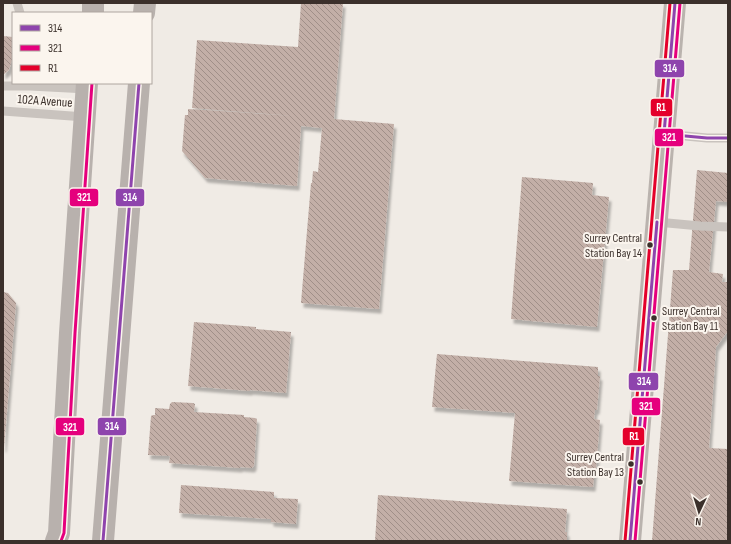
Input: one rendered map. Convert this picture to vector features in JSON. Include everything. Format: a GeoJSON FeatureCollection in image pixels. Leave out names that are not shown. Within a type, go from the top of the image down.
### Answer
{"type":"FeatureCollection","features":[{"type":"Feature","properties":{"kind":"main road"},"geometry":{"type":"LineString","coordinates":[[103,541],[139,84]]}},
{"type":"Feature","properties":{"kind":"main road"},"geometry":{"type":"LineString","coordinates":[[60,538],[69,341],[87,86]]}},
{"type":"Feature","properties":{"kind":"street"},"geometry":{"type":"LineString","coordinates":[[630,541],[675,3]]}},
{"type":"Feature","properties":{"kind":"lane"},"geometry":{"type":"LineString","coordinates":[[3,86],[19,84],[58,87],[87,86]]}},
{"type":"Feature","properties":{"kind":"lane","name":"102A Avenue"},"geometry":{"type":"LineString","coordinates":[[3,111],[85,117]]}},
{"type":"Feature","properties":{"kind":"lane"},"geometry":{"type":"LineString","coordinates":[[664,134],[707,138],[728,138]]}},
{"type":"Feature","properties":{"kind":"lane"},"geometry":{"type":"LineString","coordinates":[[657,222],[728,227]]}},
{"type":"Feature","properties":{"kind":"building"},"geometry":{"type":"Polygon","coordinates":[[[301,3],[343,3],[334,119],[394,124],[379,309],[301,303],[311,183],[313,171],[318,172],[322,128],[301,126],[297,186],[205,178],[182,151],[185,115],[188,115],[188,109],[294,116],[192,108],[197,40],[298,47],[301,3]]]}},
{"type":"Feature","properties":{"kind":"building"},"geometry":{"type":"Polygon","coordinates":[[[3,36],[12,37],[12,60],[9,70],[3,75],[3,36]]]}},
{"type":"Feature","properties":{"kind":"building"},"geometry":{"type":"Polygon","coordinates":[[[697,170],[728,173],[728,202],[716,201],[709,272],[723,274],[722,282],[728,282],[728,331],[716,347],[709,448],[728,449],[728,541],[652,541],[673,270],[689,270],[697,170]]]}},
{"type":"Feature","properties":{"kind":"building"},"geometry":{"type":"Polygon","coordinates":[[[522,177],[593,183],[592,195],[609,197],[597,327],[511,319],[522,177]]]}},
{"type":"Feature","properties":{"kind":"building"},"geometry":{"type":"Polygon","coordinates":[[[3,292],[8,293],[16,303],[4,448],[3,448],[3,292]]]}},
{"type":"Feature","properties":{"kind":"building"},"geometry":{"type":"Polygon","coordinates":[[[194,322],[256,327],[256,329],[291,332],[286,393],[188,386],[194,322]]]}},
{"type":"Feature","properties":{"kind":"building"},"geometry":{"type":"Polygon","coordinates":[[[437,354],[598,367],[598,376],[600,376],[597,410],[595,410],[594,419],[600,420],[593,487],[509,481],[515,413],[432,407],[437,354]]]}},
{"type":"Feature","properties":{"kind":"building"},"geometry":{"type":"Polygon","coordinates":[[[172,402],[193,403],[195,404],[194,412],[244,415],[244,417],[257,419],[254,466],[252,468],[240,468],[169,463],[170,456],[148,455],[151,416],[155,415],[155,408],[169,409],[172,402]]]}},
{"type":"Feature","properties":{"kind":"building"},"geometry":{"type":"Polygon","coordinates":[[[181,485],[274,492],[274,498],[298,499],[296,524],[271,522],[271,519],[179,513],[181,485]]]}},
{"type":"Feature","properties":{"kind":"building"},"geometry":{"type":"Polygon","coordinates":[[[378,495],[567,509],[565,532],[567,532],[567,541],[375,541],[378,495]]]}},
{"type":"Feature","properties":{"kind":"transit line","name":"R1"},"geometry":{"type":"LineString","coordinates":[[625,541],[670,3]]}},
{"type":"Feature","properties":{"kind":"transit line","name":"314"},"geometry":{"type":"LineString","coordinates":[[664,134],[675,3]]}},
{"type":"Feature","properties":{"kind":"transit line","name":"321"},"geometry":{"type":"LineString","coordinates":[[635,541],[680,3]]}},
{"type":"Feature","properties":{"kind":"transit line","name":"321"},"geometry":{"type":"LineString","coordinates":[[61,541],[64,533],[75,333],[92,84]]}},
{"type":"Feature","properties":{"kind":"transit line","name":"314"},"geometry":{"type":"LineString","coordinates":[[103,541],[139,84]]}},
{"type":"Feature","properties":{"kind":"transit line","name":"314"},"geometry":{"type":"LineString","coordinates":[[664,134],[707,138],[728,138]]}},
{"type":"Feature","properties":{"kind":"transit line","name":"314"},"geometry":{"type":"LineString","coordinates":[[630,541],[657,222]]}},
{"type":"Feature","properties":{"kind":"place","name":"Surrey Central Station Bay 14"},"geometry":{"type":"Point","coordinates":[650,245]}},
{"type":"Feature","properties":{"kind":"place","name":"Surrey Central Station Bay 11"},"geometry":{"type":"Point","coordinates":[654,318]}},
{"type":"Feature","properties":{"kind":"place","name":"Surrey Central Station Bay 13"},"geometry":{"type":"Point","coordinates":[631,464]}}]}
